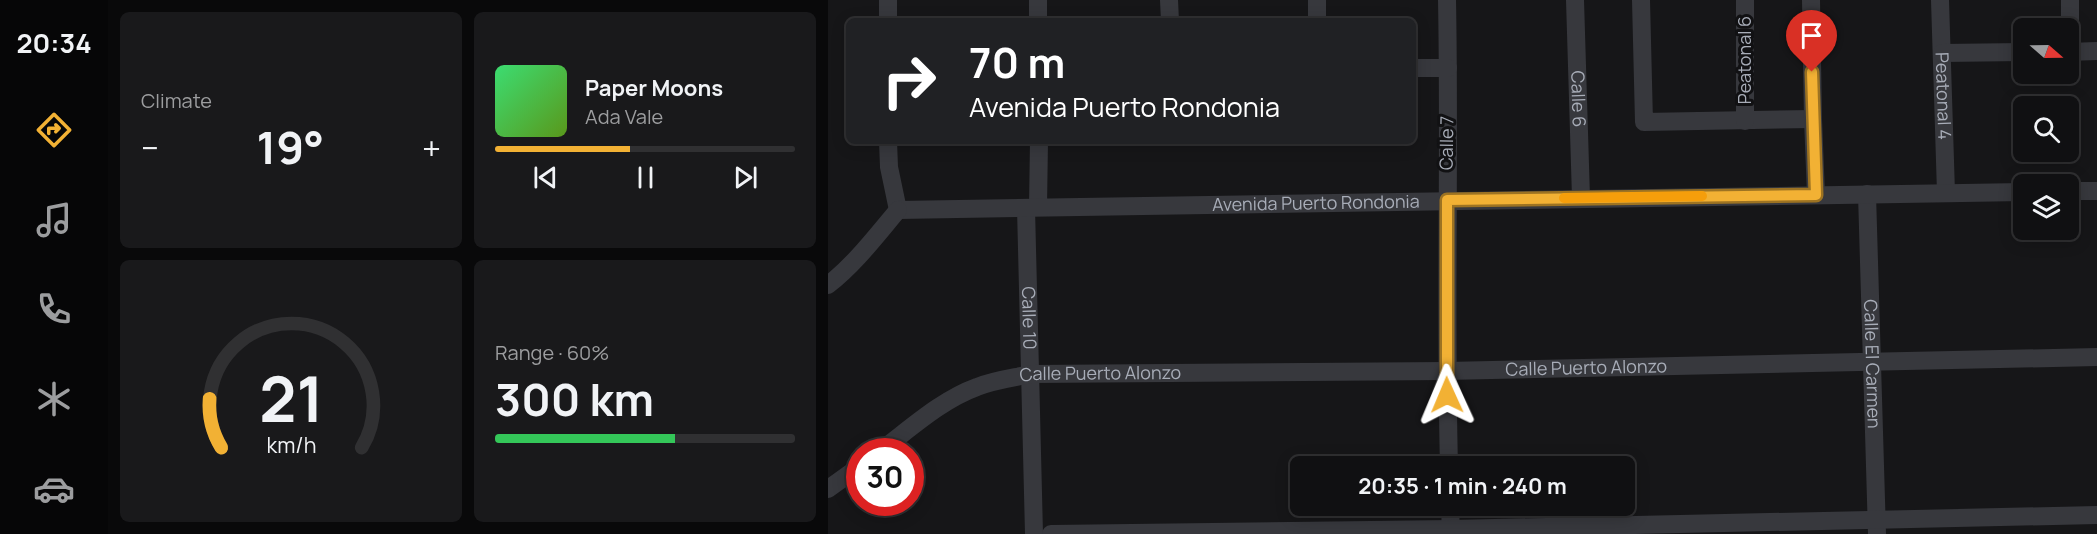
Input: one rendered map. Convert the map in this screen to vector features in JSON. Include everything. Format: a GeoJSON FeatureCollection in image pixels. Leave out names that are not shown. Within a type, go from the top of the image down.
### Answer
{"type":"FeatureCollection","features":[{"type":"Feature","properties":{"kind":"street"},"geometry":{"type":"LineString","coordinates":[[888,0],[888,18]]}},
{"type":"Feature","properties":{"kind":"street"},"geometry":{"type":"LineString","coordinates":[[1038,0],[1038,18]]}},
{"type":"Feature","properties":{"kind":"street"},"geometry":{"type":"LineString","coordinates":[[1169,0],[1170,18]]}},
{"type":"Feature","properties":{"kind":"street"},"geometry":{"type":"LineString","coordinates":[[1317,0],[1317,18]]}},
{"type":"Feature","properties":{"kind":"street","name":"Calle 7"},"geometry":{"type":"LineString","coordinates":[[1447,0],[1446,371],[1449,456]]}},
{"type":"Feature","properties":{"kind":"street","name":"Calle 6"},"geometry":{"type":"LineString","coordinates":[[1575,0],[1581,198]]}},
{"type":"Feature","properties":{"kind":"street"},"geometry":{"type":"LineString","coordinates":[[1641,0],[1644,122],[1813,119]]}},
{"type":"Feature","properties":{"kind":"street","name":"Peatonal 6"},"geometry":{"type":"LineString","coordinates":[[1745,0],[1745,121]]}},
{"type":"Feature","properties":{"kind":"street"},"geometry":{"type":"LineString","coordinates":[[1811,0],[1816,195]]}},
{"type":"Feature","properties":{"kind":"street","name":"Peatonal 4"},"geometry":{"type":"LineString","coordinates":[[1940,0],[1946,193]]}},
{"type":"Feature","properties":{"kind":"street"},"geometry":{"type":"LineString","coordinates":[[2070,0],[2070,18]]}},
{"type":"Feature","properties":{"kind":"street"},"geometry":{"type":"LineString","coordinates":[[2079,52],[2097,51]]}},
{"type":"Feature","properties":{"kind":"street"},"geometry":{"type":"LineString","coordinates":[[1942,53],[2013,52]]}},
{"type":"Feature","properties":{"kind":"street"},"geometry":{"type":"LineString","coordinates":[[1416,68],[1448,68]]}},
{"type":"Feature","properties":{"kind":"street"},"geometry":{"type":"LineString","coordinates":[[828,285],[872,242],[898,210],[889,167],[888,144]]}},
{"type":"Feature","properties":{"kind":"street","name":"Calle 10"},"geometry":{"type":"LineString","coordinates":[[1034,534],[1031,374],[1032,207],[1039,144]]}},
{"type":"Feature","properties":{"kind":"street"},"geometry":{"type":"LineString","coordinates":[[2079,191],[2097,191]]}},
{"type":"Feature","properties":{"kind":"street","name":"Avenida Puerto Rondonia"},"geometry":{"type":"LineString","coordinates":[[898,210],[2013,192]]}},
{"type":"Feature","properties":{"kind":"street","name":"Calle El Carmen"},"geometry":{"type":"LineString","coordinates":[[1867,194],[1877,526]]}},
{"type":"Feature","properties":{"kind":"street","name":"Calle Puerto Alonzo"},"geometry":{"type":"LineString","coordinates":[[898,438],[946,403],[975,388],[998,380],[1031,374],[1446,371],[2097,357]]}},
{"type":"Feature","properties":{"kind":"street"},"geometry":{"type":"LineString","coordinates":[[828,489],[846,476]]}},
{"type":"Feature","properties":{"kind":"street"},"geometry":{"type":"LineString","coordinates":[[1051,534],[2033,525],[2097,515]]}},
{"type":"Feature","properties":{"kind":"street"},"geometry":{"type":"LineString","coordinates":[[1450,516],[1451,531]]}},
{"type":"Feature","properties":{"kind":"slow traffic"},"geometry":{"type":"LineString","coordinates":[[1564,198],[1702,196]]}},
{"type":"Feature","properties":{"kind":"route"},"geometry":{"type":"LineString","coordinates":[[1447,395],[1447,200],[1816,195],[1812,72]]}}]}
